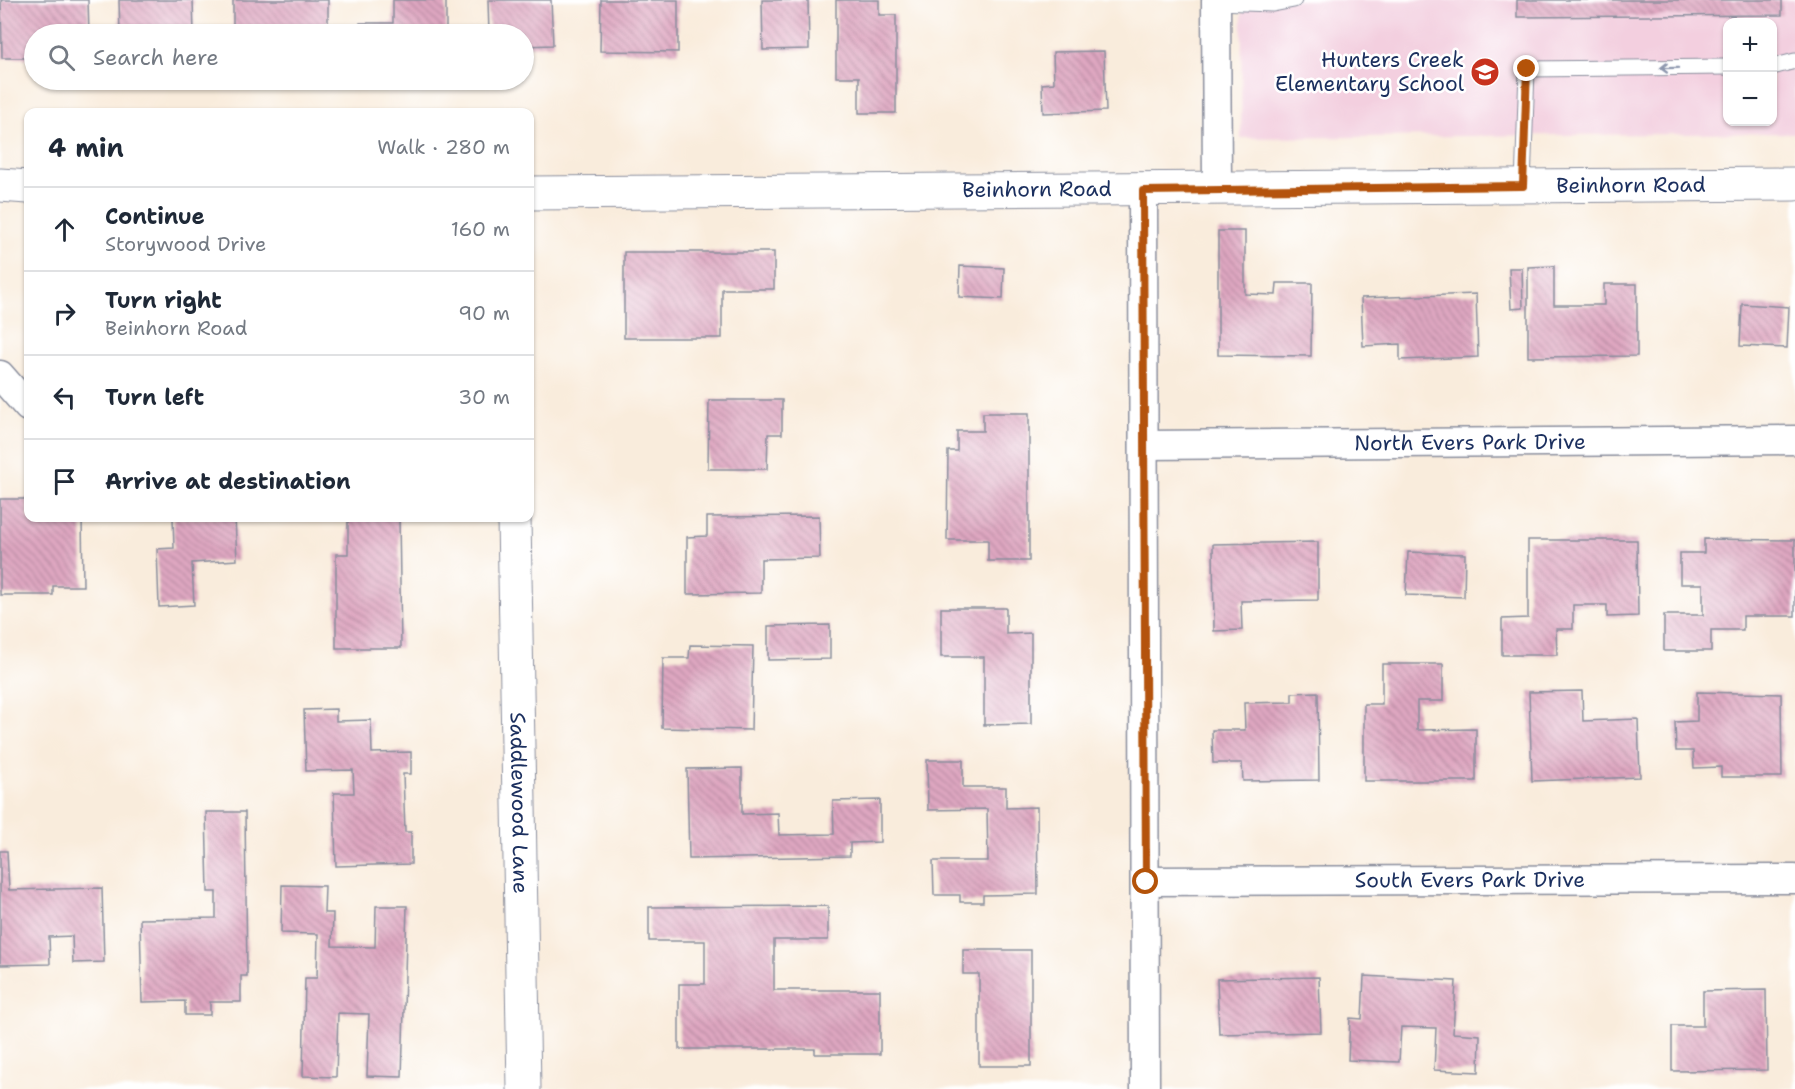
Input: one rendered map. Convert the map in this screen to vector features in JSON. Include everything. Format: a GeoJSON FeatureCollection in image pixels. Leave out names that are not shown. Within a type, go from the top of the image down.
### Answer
{"type":"FeatureCollection","features":[{"type":"Feature","properties":{"kind":"street"},"geometry":{"type":"LineString","coordinates":[[1216,1],[1217,189]]}},
{"type":"Feature","properties":{"kind":"street","name":"Beinhorn Road"},"geometry":{"type":"LineString","coordinates":[[534,193],[1143,191],[1795,184]]}},
{"type":"Feature","properties":{"kind":"street"},"geometry":{"type":"LineString","coordinates":[[0,185],[24,187]]}},
{"type":"Feature","properties":{"kind":"street"},"geometry":{"type":"LineString","coordinates":[[1143,191],[1145,1089]]}},
{"type":"Feature","properties":{"kind":"street"},"geometry":{"type":"LineString","coordinates":[[0,375],[24,402]]}},
{"type":"Feature","properties":{"kind":"street","name":"North Evers Park Drive"},"geometry":{"type":"LineString","coordinates":[[1144,445],[1795,440]]}},
{"type":"Feature","properties":{"kind":"street","name":"Saddlewood Lane"},"geometry":{"type":"LineString","coordinates":[[514,522],[524,1089]]}},
{"type":"Feature","properties":{"kind":"street","name":"South Evers Park Drive"},"geometry":{"type":"LineString","coordinates":[[1146,882],[1795,879]]}},
{"type":"Feature","properties":{"kind":"lane"},"geometry":{"type":"LineString","coordinates":[[1216,1],[1273,4],[1294,0]]}},
{"type":"Feature","properties":{"kind":"lane"},"geometry":{"type":"LineString","coordinates":[[1777,66],[1795,61]]}},
{"type":"Feature","properties":{"kind":"lane"},"geometry":{"type":"LineString","coordinates":[[1523,186],[1527,69],[1723,68]]}},
{"type":"Feature","properties":{"kind":"shaded area","name":"Hunters Creek Elementary School"},"geometry":{"type":"Polygon","coordinates":[[[1242,0],[1795,0],[1795,133],[1241,138],[1242,0]]]}},
{"type":"Feature","properties":{"kind":"building"},"geometry":{"type":"Polygon","coordinates":[[[1,0],[88,0],[89,24],[24,24],[24,58],[2,58],[1,0]]]}},
{"type":"Feature","properties":{"kind":"building"},"geometry":{"type":"Polygon","coordinates":[[[119,0],[193,0],[194,24],[120,24],[119,0]]]}},
{"type":"Feature","properties":{"kind":"building"},"geometry":{"type":"Polygon","coordinates":[[[233,0],[328,0],[328,24],[233,24],[233,0]]]}},
{"type":"Feature","properties":{"kind":"building"},"geometry":{"type":"Polygon","coordinates":[[[393,0],[446,0],[446,24],[360,24],[393,23],[393,0]]]}},
{"type":"Feature","properties":{"kind":"building"},"geometry":{"type":"Polygon","coordinates":[[[488,0],[551,0],[553,45],[534,46],[534,24],[489,24],[488,0]]]}},
{"type":"Feature","properties":{"kind":"building"},"geometry":{"type":"Polygon","coordinates":[[[601,0],[678,0],[678,52],[600,51],[601,0]]]}},
{"type":"Feature","properties":{"kind":"building"},"geometry":{"type":"Polygon","coordinates":[[[762,0],[808,0],[809,49],[763,50],[762,0]]]}},
{"type":"Feature","properties":{"kind":"building"},"geometry":{"type":"Polygon","coordinates":[[[836,0],[879,0],[879,15],[896,15],[896,113],[859,113],[859,77],[836,77],[836,0]]]}},
{"type":"Feature","properties":{"kind":"building"},"geometry":{"type":"Polygon","coordinates":[[[1517,0],[1782,0],[1782,15],[1517,17],[1517,0]]]}},
{"type":"Feature","properties":{"kind":"building"},"geometry":{"type":"Polygon","coordinates":[[[1104,51],[1106,111],[1043,113],[1042,84],[1054,83],[1053,52],[1104,51]]]}},
{"type":"Feature","properties":{"kind":"building"},"geometry":{"type":"Polygon","coordinates":[[[1218,231],[1245,231],[1245,294],[1276,295],[1277,283],[1312,283],[1311,356],[1218,355],[1218,231]]]}},
{"type":"Feature","properties":{"kind":"building"},"geometry":{"type":"Polygon","coordinates":[[[624,252],[774,252],[774,289],[722,289],[722,338],[624,338],[624,252]]]}},
{"type":"Feature","properties":{"kind":"building"},"geometry":{"type":"Polygon","coordinates":[[[960,266],[1004,268],[1003,299],[959,297],[960,266]]]}},
{"type":"Feature","properties":{"kind":"building"},"geometry":{"type":"Polygon","coordinates":[[[1554,266],[1554,305],[1604,305],[1604,284],[1637,284],[1637,356],[1528,357],[1528,267],[1554,266]]]}},
{"type":"Feature","properties":{"kind":"building"},"geometry":{"type":"Polygon","coordinates":[[[1509,268],[1522,268],[1523,308],[1511,309],[1509,268]]]}},
{"type":"Feature","properties":{"kind":"building"},"geometry":{"type":"Polygon","coordinates":[[[1476,294],[1478,357],[1400,360],[1400,344],[1363,346],[1361,298],[1476,294]]]}},
{"type":"Feature","properties":{"kind":"building"},"geometry":{"type":"Polygon","coordinates":[[[1742,304],[1789,307],[1787,348],[1740,346],[1742,304]]]}},
{"type":"Feature","properties":{"kind":"building"},"geometry":{"type":"Polygon","coordinates":[[[709,400],[782,400],[782,434],[768,434],[767,469],[708,469],[709,400]]]}},
{"type":"Feature","properties":{"kind":"building"},"geometry":{"type":"Polygon","coordinates":[[[983,413],[1029,413],[1029,561],[988,561],[988,540],[947,540],[948,451],[957,451],[957,431],[983,431],[983,413]]]}},
{"type":"Feature","properties":{"kind":"building"},"geometry":{"type":"Polygon","coordinates":[[[0,499],[24,499],[24,522],[82,522],[83,586],[53,586],[53,595],[0,595],[0,499]]]}},
{"type":"Feature","properties":{"kind":"building"},"geometry":{"type":"Polygon","coordinates":[[[819,516],[820,558],[761,559],[761,593],[687,594],[687,537],[707,536],[707,517],[819,516]]]}},
{"type":"Feature","properties":{"kind":"building"},"geometry":{"type":"Polygon","coordinates":[[[173,522],[235,522],[237,560],[192,563],[194,605],[159,607],[157,549],[174,548],[173,522]]]}},
{"type":"Feature","properties":{"kind":"building"},"geometry":{"type":"Polygon","coordinates":[[[348,522],[399,522],[401,648],[336,648],[336,554],[348,554],[348,522]]]}},
{"type":"Feature","properties":{"kind":"building"},"geometry":{"type":"Polygon","coordinates":[[[1704,539],[1795,540],[1795,616],[1743,616],[1743,630],[1711,630],[1711,651],[1664,651],[1664,615],[1703,615],[1703,584],[1680,584],[1680,553],[1704,553],[1704,539]]]}},
{"type":"Feature","properties":{"kind":"building"},"geometry":{"type":"Polygon","coordinates":[[[1528,540],[1637,540],[1638,616],[1607,617],[1607,605],[1573,605],[1573,629],[1556,629],[1557,655],[1502,655],[1502,619],[1528,618],[1528,540]]]}},
{"type":"Feature","properties":{"kind":"building"},"geometry":{"type":"Polygon","coordinates":[[[1318,542],[1318,600],[1241,601],[1242,630],[1214,631],[1213,544],[1318,542]]]}},
{"type":"Feature","properties":{"kind":"building"},"geometry":{"type":"Polygon","coordinates":[[[1408,552],[1465,554],[1464,597],[1406,595],[1408,552]]]}},
{"type":"Feature","properties":{"kind":"building"},"geometry":{"type":"Polygon","coordinates":[[[941,608],[1006,608],[1006,634],[1031,633],[1031,724],[984,725],[984,657],[941,657],[941,608]]]}},
{"type":"Feature","properties":{"kind":"building"},"geometry":{"type":"Polygon","coordinates":[[[830,625],[830,659],[768,660],[768,626],[830,625]]]}},
{"type":"Feature","properties":{"kind":"building"},"geometry":{"type":"Polygon","coordinates":[[[690,645],[753,646],[751,730],[662,728],[663,658],[689,658],[690,645]]]}},
{"type":"Feature","properties":{"kind":"building"},"geometry":{"type":"Polygon","coordinates":[[[1382,664],[1443,664],[1443,701],[1417,701],[1417,730],[1476,729],[1476,781],[1364,781],[1364,704],[1382,704],[1382,664]]]}},
{"type":"Feature","properties":{"kind":"building"},"geometry":{"type":"Polygon","coordinates":[[[1582,691],[1583,721],[1638,719],[1640,777],[1532,781],[1529,692],[1582,691]]]}},
{"type":"Feature","properties":{"kind":"building"},"geometry":{"type":"Polygon","coordinates":[[[1318,692],[1319,780],[1243,781],[1242,763],[1213,763],[1212,730],[1245,730],[1244,703],[1292,702],[1292,693],[1318,692]]]}},
{"type":"Feature","properties":{"kind":"building"},"geometry":{"type":"Polygon","coordinates":[[[1697,692],[1781,694],[1782,777],[1721,777],[1721,767],[1694,768],[1693,751],[1676,751],[1675,722],[1697,721],[1697,692]]]}},
{"type":"Feature","properties":{"kind":"building"},"geometry":{"type":"Polygon","coordinates":[[[336,709],[336,721],[371,720],[372,753],[411,752],[411,774],[403,774],[405,832],[411,832],[411,864],[336,866],[334,793],[354,793],[353,770],[306,771],[304,710],[336,709]]]}},
{"type":"Feature","properties":{"kind":"building"},"geometry":{"type":"Polygon","coordinates":[[[927,760],[963,760],[963,787],[1006,787],[1006,808],[1037,807],[1038,894],[983,895],[983,902],[960,902],[960,895],[934,895],[933,861],[988,861],[987,809],[928,810],[927,760]]]}},
{"type":"Feature","properties":{"kind":"building"},"geometry":{"type":"Polygon","coordinates":[[[742,768],[742,814],[778,813],[779,835],[834,834],[833,801],[880,800],[880,842],[850,843],[850,856],[689,859],[687,769],[742,768]]]}},
{"type":"Feature","properties":{"kind":"building"},"geometry":{"type":"Polygon","coordinates":[[[206,812],[245,812],[247,976],[241,976],[241,1002],[210,1002],[210,1015],[185,1015],[185,1001],[142,1002],[140,919],[216,918],[216,892],[208,892],[206,812]]]}},
{"type":"Feature","properties":{"kind":"building"},"geometry":{"type":"Polygon","coordinates":[[[0,851],[7,851],[9,890],[102,888],[104,962],[73,963],[72,936],[49,937],[50,964],[0,965],[0,851]]]}},
{"type":"Feature","properties":{"kind":"building"},"geometry":{"type":"Polygon","coordinates":[[[282,885],[325,886],[324,913],[333,913],[332,946],[375,947],[376,906],[407,906],[402,1077],[367,1076],[369,1014],[338,1013],[336,1077],[303,1076],[305,978],[317,978],[318,934],[281,933],[282,885]]]}},
{"type":"Feature","properties":{"kind":"building"},"geometry":{"type":"Polygon","coordinates":[[[828,906],[828,940],[774,940],[774,990],[880,990],[880,1054],[815,1054],[815,1049],[679,1049],[679,984],[705,984],[705,941],[649,941],[649,907],[828,906]]]}},
{"type":"Feature","properties":{"kind":"building"},"geometry":{"type":"Polygon","coordinates":[[[963,950],[1031,950],[1031,1066],[979,1066],[979,974],[963,974],[963,950]]]}},
{"type":"Feature","properties":{"kind":"building"},"geometry":{"type":"Polygon","coordinates":[[[1364,976],[1456,981],[1453,1033],[1480,1035],[1479,1072],[1434,1070],[1436,1028],[1401,1027],[1399,1062],[1348,1060],[1350,1018],[1362,1019],[1364,976]]]}},
{"type":"Feature","properties":{"kind":"building"},"geometry":{"type":"Polygon","coordinates":[[[1319,977],[1321,1032],[1219,1034],[1217,979],[1319,977]]]}},
{"type":"Feature","properties":{"kind":"building"},"geometry":{"type":"Polygon","coordinates":[[[1766,990],[1767,1070],[1672,1071],[1672,1026],[1703,1026],[1703,991],[1766,990]]]}},
{"type":"Feature","properties":{"kind":"place","name":"Hunters Creek Elementary School"},"geometry":{"type":"Point","coordinates":[1485,72]}},
{"type":"Feature","properties":{"kind":"route"},"geometry":{"type":"LineString","coordinates":[[1146,882],[1143,191],[1523,186],[1527,69]]}}]}
